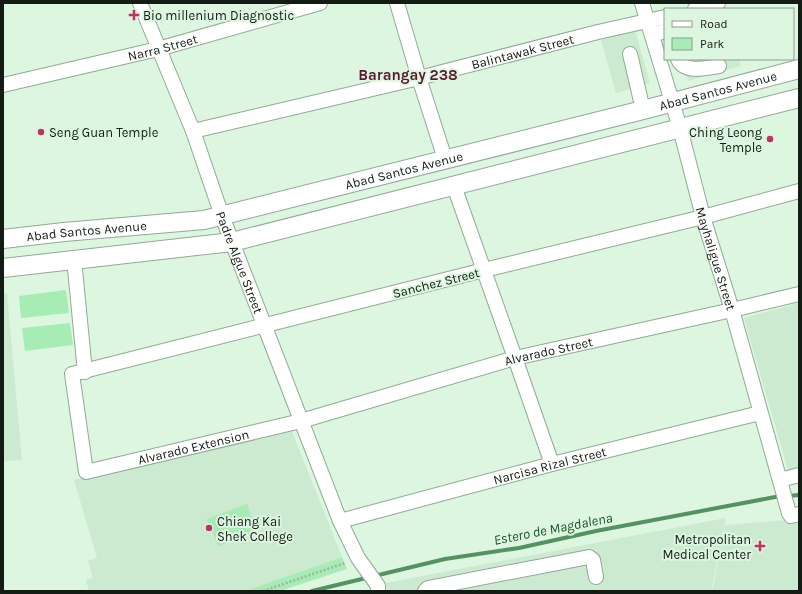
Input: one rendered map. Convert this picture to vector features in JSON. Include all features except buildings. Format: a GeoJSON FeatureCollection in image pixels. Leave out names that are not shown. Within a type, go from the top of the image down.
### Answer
{"type":"FeatureCollection","features":[{"type":"Feature","properties":{"kind":"main road","name":"Abad Santos Avenue"},"geometry":{"type":"LineString","coordinates":[[3,239],[64,232],[204,220],[643,110],[799,69]]}},
{"type":"Feature","properties":{"kind":"main road","name":"Abad Santos Avenue"},"geometry":{"type":"LineString","coordinates":[[3,268],[232,242],[799,98]]}},
{"type":"Feature","properties":{"kind":"street","name":"Padre Algue Street"},"geometry":{"type":"LineString","coordinates":[[140,3],[193,131],[222,216],[340,521],[359,560],[378,588]]}},
{"type":"Feature","properties":{"kind":"street","name":"Narra Street"},"geometry":{"type":"LineString","coordinates":[[3,85],[158,49],[320,3]]}},
{"type":"Feature","properties":{"kind":"street"},"geometry":{"type":"LineString","coordinates":[[397,3],[445,159]]}},
{"type":"Feature","properties":{"kind":"street","name":"Mayhaligue Street"},"geometry":{"type":"LineString","coordinates":[[642,3],[655,29],[672,102],[703,217],[732,310],[780,480],[792,511]]}},
{"type":"Feature","properties":{"kind":"street"},"geometry":{"type":"LineString","coordinates":[[699,8],[718,3]]}},
{"type":"Feature","properties":{"kind":"street","name":"Balintawak Street"},"geometry":{"type":"LineString","coordinates":[[193,131],[419,78],[591,34],[655,29],[664,18]]}},
{"type":"Feature","properties":{"kind":"street"},"geometry":{"type":"LineString","coordinates":[[630,54],[643,110]]}},
{"type":"Feature","properties":{"kind":"street"},"geometry":{"type":"LineString","coordinates":[[678,60],[682,65],[689,68],[705,68],[718,62],[725,88]]}},
{"type":"Feature","properties":{"kind":"street"},"geometry":{"type":"LineString","coordinates":[[454,186],[552,464]]}},
{"type":"Feature","properties":{"kind":"street","name":"Sanchez Street"},"geometry":{"type":"LineString","coordinates":[[79,373],[484,270],[703,217],[799,191]]}},
{"type":"Feature","properties":{"kind":"street"},"geometry":{"type":"LineString","coordinates":[[74,259],[79,373]]}},
{"type":"Feature","properties":{"kind":"street","name":"Alvarado Street"},"geometry":{"type":"LineString","coordinates":[[301,421],[515,358],[732,310],[778,304],[799,294]]}},
{"type":"Feature","properties":{"kind":"street","name":"Alvarado Extension"},"geometry":{"type":"LineString","coordinates":[[79,373],[86,472],[301,421]]}},
{"type":"Feature","properties":{"kind":"street","name":"Narcisa Rizal Street"},"geometry":{"type":"LineString","coordinates":[[340,521],[552,464],[760,413]]}},
{"type":"Feature","properties":{"kind":"street"},"geometry":{"type":"LineString","coordinates":[[780,480],[799,475]]}},
{"type":"Feature","properties":{"kind":"street"},"geometry":{"type":"LineString","coordinates":[[425,591],[428,588],[589,557],[593,560],[596,577]]}},
{"type":"Feature","properties":{"kind":"path"},"geometry":{"type":"LineString","coordinates":[[263,591],[345,563],[359,560]]}},
{"type":"Feature","properties":{"kind":"shaded area"},"geometry":{"type":"Polygon","coordinates":[[[635,30],[650,83],[616,93],[601,40],[635,30]]]}},
{"type":"Feature","properties":{"kind":"shaded area"},"geometry":{"type":"Polygon","coordinates":[[[682,60],[739,60],[741,66],[688,81],[682,60]]]}},
{"type":"Feature","properties":{"kind":"shaded area"},"geometry":{"type":"Polygon","coordinates":[[[3,294],[7,294],[22,460],[3,461],[3,294]]]}},
{"type":"Feature","properties":{"kind":"shaded area"},"geometry":{"type":"Polygon","coordinates":[[[799,303],[799,483],[792,484],[744,318],[799,303]]]}},
{"type":"Feature","properties":{"kind":"shaded area","name":"Chiang Kai Shek College"},"geometry":{"type":"Polygon","coordinates":[[[291,429],[342,557],[245,591],[89,591],[86,580],[93,578],[88,561],[97,558],[74,480],[291,429]]]}},
{"type":"Feature","properties":{"kind":"shaded area"},"geometry":{"type":"Polygon","coordinates":[[[726,518],[711,591],[385,591],[386,583],[726,518]]]}},
{"type":"Feature","properties":{"kind":"shaded area","name":"Metropolitan Medical Center"},"geometry":{"type":"Polygon","coordinates":[[[799,519],[799,591],[712,591],[725,525],[799,519]]]}},
{"type":"Feature","properties":{"kind":"green space"},"geometry":{"type":"Polygon","coordinates":[[[66,290],[69,313],[21,318],[19,296],[66,290]]]}},
{"type":"Feature","properties":{"kind":"green space"},"geometry":{"type":"Polygon","coordinates":[[[70,323],[73,345],[25,351],[22,328],[70,323]]]}},
{"type":"Feature","properties":{"kind":"green space"},"geometry":{"type":"Polygon","coordinates":[[[247,504],[257,532],[218,546],[207,519],[247,504]]]}},
{"type":"Feature","properties":{"kind":"green space"},"geometry":{"type":"Polygon","coordinates":[[[342,557],[347,569],[280,591],[245,591],[342,557]]]}},
{"type":"Feature","properties":{"kind":"waterway","name":"Estero de Magdalena"},"geometry":{"type":"LineString","coordinates":[[312,591],[445,559],[519,548],[596,531],[775,497],[799,495]]}},
{"type":"Feature","properties":{"kind":"place","name":"Bio millenium Diagnostic"},"geometry":{"type":"Point","coordinates":[134,15]}},
{"type":"Feature","properties":{"kind":"place","name":"Seng Guan Temple"},"geometry":{"type":"Point","coordinates":[41,132]}},
{"type":"Feature","properties":{"kind":"place","name":"Ching Leong Temple"},"geometry":{"type":"Point","coordinates":[770,139]}},
{"type":"Feature","properties":{"kind":"place","name":"Chiang Kai Shek College"},"geometry":{"type":"Point","coordinates":[209,528]}},
{"type":"Feature","properties":{"kind":"place","name":"Metropolitan Medical Center"},"geometry":{"type":"Point","coordinates":[760,546]}},
{"type":"Feature","properties":{"kind":"district","name":"Barangay 238"},"geometry":{"type":"Point","coordinates":[408,75]}}]}
